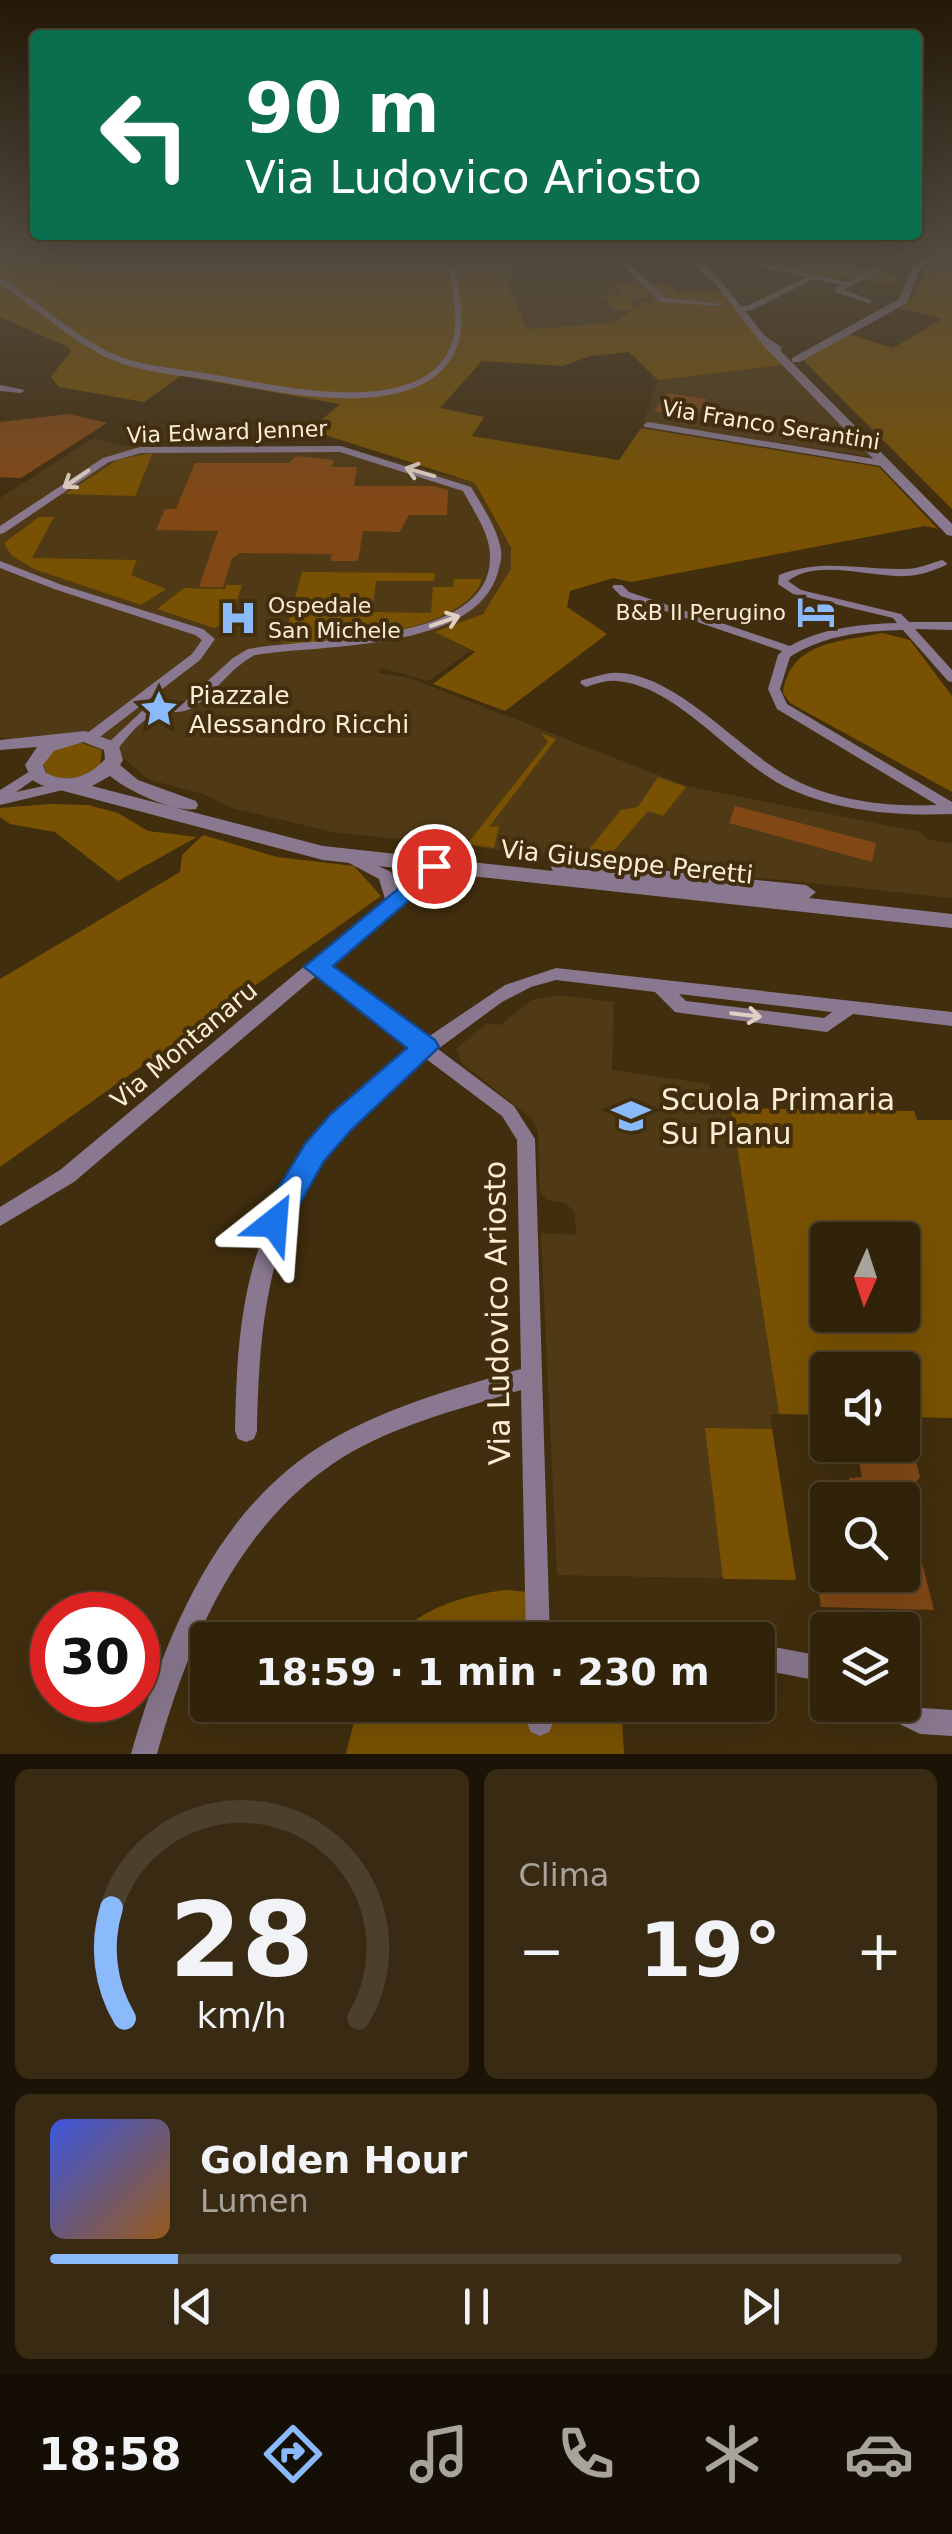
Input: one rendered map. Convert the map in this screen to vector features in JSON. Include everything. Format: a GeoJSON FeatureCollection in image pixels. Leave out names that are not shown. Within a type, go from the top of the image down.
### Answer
{"type":"FeatureCollection","features":[{"type":"Feature","properties":{"kind":"street"},"geometry":{"type":"LineString","coordinates":[[78,336],[123,361],[304,395],[346,397],[406,388],[430,376],[447,360],[457,336]]}},
{"type":"Feature","properties":{"kind":"street"},"geometry":{"type":"LineString","coordinates":[[791,350],[823,336]]}},
{"type":"Feature","properties":{"kind":"street"},"geometry":{"type":"LineString","coordinates":[[791,350],[824,336]]}},
{"type":"Feature","properties":{"kind":"street"},"geometry":{"type":"LineString","coordinates":[[764,337],[791,350],[952,518]]}},
{"type":"Feature","properties":{"kind":"street"},"geometry":{"type":"LineString","coordinates":[[764,337],[791,350],[952,532]]}},
{"type":"Feature","properties":{"kind":"street"},"geometry":{"type":"LineString","coordinates":[[0,388],[21,390]]}},
{"type":"Feature","properties":{"kind":"street","name":"Via Franco Serantini"},"geometry":{"type":"LineString","coordinates":[[648,425],[888,464]]}},
{"type":"Feature","properties":{"kind":"street","name":"Via Edward Jenner"},"geometry":{"type":"LineString","coordinates":[[0,531],[106,460],[140,450],[341,449],[467,489],[497,556],[494,571],[468,612],[444,623],[384,636],[246,652],[235,664]]}},
{"type":"Feature","properties":{"kind":"street"},"geometry":{"type":"LineString","coordinates":[[0,564],[199,632],[209,640],[200,653],[91,737],[0,745]]}},
{"type":"Feature","properties":{"kind":"street"},"geometry":{"type":"LineString","coordinates":[[942,564],[901,570],[802,569],[783,577],[787,587],[797,592],[897,616],[931,648],[952,678]]}},
{"type":"Feature","properties":{"kind":"street"},"geometry":{"type":"LineString","coordinates":[[618,587],[625,594],[685,618],[790,650],[839,634],[905,626],[950,626]]}},
{"type":"Feature","properties":{"kind":"street"},"geometry":{"type":"LineString","coordinates":[[931,648],[936,635],[950,626]]}},
{"type":"Feature","properties":{"kind":"street"},"geometry":{"type":"LineString","coordinates":[[790,650],[774,680],[782,706],[952,808]]}},
{"type":"Feature","properties":{"kind":"street"},"geometry":{"type":"LineString","coordinates":[[200,653],[235,664]]}},
{"type":"Feature","properties":{"kind":"street"},"geometry":{"type":"LineString","coordinates":[[0,798],[96,778],[152,710],[186,707],[235,664]]}},
{"type":"Feature","properties":{"kind":"street"},"geometry":{"type":"LineString","coordinates":[[586,683],[613,674],[650,683],[749,759],[796,786],[879,810],[952,808]]}},
{"type":"Feature","properties":{"kind":"street","name":"Via Giuseppe Peretti"},"geometry":{"type":"LineString","coordinates":[[91,737],[132,784],[172,800],[302,837],[356,847],[952,908]]}},
{"type":"Feature","properties":{"kind":"street"},"geometry":{"type":"LineString","coordinates":[[0,798],[35,771],[42,752],[66,739]]}},
{"type":"Feature","properties":{"kind":"street","name":"Via Giuseppe Peretti"},"geometry":{"type":"LineString","coordinates":[[0,754],[35,771],[43,780],[295,847],[434,866],[952,922]]}},
{"type":"Feature","properties":{"kind":"street"},"geometry":{"type":"LineString","coordinates":[[344,855],[386,876],[394,903]]}},
{"type":"Feature","properties":{"kind":"street","name":"Via Montanaru"},"geometry":{"type":"LineString","coordinates":[[0,1216],[67,1176],[434,866]]}},
{"type":"Feature","properties":{"kind":"street","name":"Via Ludovico Ariosto"},"geometry":{"type":"LineString","coordinates":[[316,967],[508,1111],[526,1139],[537,1622]]}},
{"type":"Feature","properties":{"kind":"street"},"geometry":{"type":"LineString","coordinates":[[246,1431],[247,1354],[263,1258],[274,1223],[314,1152],[341,1122],[426,1047],[505,992],[537,977],[556,974],[658,985],[681,1007],[828,1025],[850,1008],[952,1020]]}},
{"type":"Feature","properties":{"kind":"street"},"geometry":{"type":"LineString","coordinates":[[144,1754],[158,1698],[183,1638],[218,1569],[250,1522],[286,1487],[383,1424],[529,1377]]}},
{"type":"Feature","properties":{"kind":"street"},"geometry":{"type":"LineString","coordinates":[[775,1660],[810,1667]]}},
{"type":"Feature","properties":{"kind":"street"},"geometry":{"type":"LineString","coordinates":[[920,1721],[952,1723]]}},
{"type":"Feature","properties":{"kind":"shaded area"},"geometry":{"type":"Polygon","coordinates":[[[43,336],[759,336],[784,365],[658,380],[629,352],[590,356],[563,366],[482,361],[440,408],[484,417],[472,436],[619,460],[641,428],[879,467],[938,529],[925,526],[631,582],[613,578],[570,591],[567,607],[607,634],[505,711],[433,684],[475,652],[435,632],[483,614],[511,569],[511,548],[475,483],[310,430],[340,404],[181,376],[144,402],[59,387],[51,377],[71,351],[43,336]]]}},
{"type":"Feature","properties":{"kind":"shaded area"},"geometry":{"type":"Polygon","coordinates":[[[846,336],[893,348],[914,336],[952,336],[952,509],[803,360],[846,336]]]}},
{"type":"Feature","properties":{"kind":"shaded area"},"geometry":{"type":"Polygon","coordinates":[[[784,365],[844,428],[834,429],[838,434],[850,434],[872,457],[644,422],[658,380],[784,365]]]}},
{"type":"Feature","properties":{"kind":"shaded area","name":"Ospedale San Michele"},"geometry":{"type":"Polygon","coordinates":[[[94,438],[131,447],[339,446],[475,483],[512,552],[511,569],[487,610],[470,622],[436,632],[471,651],[428,681],[382,668],[378,673],[410,678],[686,786],[920,832],[928,839],[952,844],[952,898],[332,832],[232,808],[203,794],[150,780],[100,739],[31,742],[0,737],[0,498],[94,438]]]}},
{"type":"Feature","properties":{"kind":"shaded area"},"geometry":{"type":"Polygon","coordinates":[[[153,453],[135,496],[65,494],[119,459],[153,453]]]}},
{"type":"Feature","properties":{"kind":"shaded area"},"geometry":{"type":"Polygon","coordinates":[[[39,517],[54,517],[32,558],[137,560],[131,575],[166,589],[141,605],[34,569],[11,555],[4,543],[39,517]]]}},
{"type":"Feature","properties":{"kind":"shaded area"},"geometry":{"type":"Polygon","coordinates":[[[302,572],[435,573],[434,581],[376,581],[372,612],[431,613],[433,587],[453,587],[454,579],[482,579],[471,597],[451,612],[425,623],[363,637],[283,643],[302,572]]]}},
{"type":"Feature","properties":{"kind":"shaded area"},"geometry":{"type":"Polygon","coordinates":[[[226,585],[242,585],[232,615],[239,616],[214,628],[157,609],[184,588],[225,589],[226,585]]]}},
{"type":"Feature","properties":{"kind":"shaded area"},"geometry":{"type":"Polygon","coordinates":[[[882,633],[910,640],[952,696],[952,792],[790,703],[783,693],[788,676],[806,654],[834,642],[882,633]]]}},
{"type":"Feature","properties":{"kind":"shaded area"},"geometry":{"type":"Polygon","coordinates":[[[541,733],[556,739],[489,827],[499,826],[494,848],[467,844],[548,742],[541,733]]]}},
{"type":"Feature","properties":{"kind":"shaded area"},"geometry":{"type":"Polygon","coordinates":[[[79,742],[102,750],[100,767],[74,778],[47,774],[43,763],[52,751],[79,742]]]}},
{"type":"Feature","properties":{"kind":"shaded area"},"geometry":{"type":"Polygon","coordinates":[[[658,777],[686,787],[663,816],[648,811],[604,862],[581,859],[621,810],[638,807],[658,777]]]}},
{"type":"Feature","properties":{"kind":"shaded area"},"geometry":{"type":"Polygon","coordinates":[[[88,805],[118,813],[148,831],[197,837],[118,881],[55,832],[10,824],[0,817],[0,808],[88,805]]]}},
{"type":"Feature","properties":{"kind":"shaded area"},"geometry":{"type":"Polygon","coordinates":[[[203,835],[277,857],[354,866],[381,896],[0,1167],[0,979],[180,872],[182,855],[203,835]]]}},
{"type":"Feature","properties":{"kind":"shaded area"},"geometry":{"type":"Polygon","coordinates":[[[560,995],[614,1002],[612,1070],[710,1084],[714,1110],[732,1113],[779,1414],[770,1415],[796,1580],[557,1575],[541,1233],[577,1235],[574,1211],[565,1203],[548,1200],[540,1192],[538,1132],[532,1119],[461,1062],[456,1049],[487,1023],[500,1025],[532,1000],[560,995]]]}},
{"type":"Feature","properties":{"kind":"shaded area"},"geometry":{"type":"Polygon","coordinates":[[[731,1108],[914,1111],[917,1120],[952,1120],[952,1418],[920,1417],[920,1352],[810,1352],[810,1415],[779,1414],[731,1108]]]}},
{"type":"Feature","properties":{"kind":"shaded area"},"geometry":{"type":"Polygon","coordinates":[[[705,1428],[772,1429],[796,1580],[723,1579],[705,1428]]]}},
{"type":"Feature","properties":{"kind":"shaded area"},"geometry":{"type":"Polygon","coordinates":[[[506,1590],[528,1592],[529,1622],[412,1622],[430,1611],[475,1595],[506,1590]]]}},
{"type":"Feature","properties":{"kind":"shaded area"},"geometry":{"type":"Polygon","coordinates":[[[354,1722],[622,1722],[624,1754],[346,1754],[354,1722]]]}},
{"type":"Feature","properties":{"kind":"building"},"geometry":{"type":"Polygon","coordinates":[[[667,393],[707,399],[695,418],[654,411],[667,393]]]}},
{"type":"Feature","properties":{"kind":"building"},"geometry":{"type":"Polygon","coordinates":[[[69,414],[107,423],[21,478],[0,477],[0,422],[69,414]]]}},
{"type":"Feature","properties":{"kind":"building","name":"Ospedale San Michele"},"geometry":{"type":"Polygon","coordinates":[[[296,456],[334,460],[332,467],[357,467],[354,486],[434,486],[448,490],[447,515],[409,515],[400,532],[363,531],[358,561],[330,561],[332,554],[240,553],[232,558],[223,587],[199,587],[218,531],[156,530],[165,509],[176,509],[195,463],[289,463],[296,456]]]}},
{"type":"Feature","properties":{"kind":"building"},"geometry":{"type":"Polygon","coordinates":[[[735,806],[876,843],[872,862],[729,823],[735,806]]]}},
{"type":"Feature","properties":{"kind":"building"},"geometry":{"type":"Polygon","coordinates":[[[859,1462],[916,1462],[920,1477],[916,1482],[850,1482],[849,1478],[862,1477],[859,1462]]]}},
{"type":"Feature","properties":{"kind":"building"},"geometry":{"type":"Polygon","coordinates":[[[920,1555],[934,1610],[821,1607],[819,1592],[920,1592],[920,1555]]]}},
{"type":"Feature","properties":{"kind":"place","name":"B&B Il Perugino"},"geometry":{"type":"Point","coordinates":[816,612]}},
{"type":"Feature","properties":{"kind":"place","name":"Ospedale San Michele"},"geometry":{"type":"Point","coordinates":[238,618]}},
{"type":"Feature","properties":{"kind":"place","name":"Piazzale Alessandro Ricchi"},"geometry":{"type":"Point","coordinates":[159,709]}},
{"type":"Feature","properties":{"kind":"place","name":"Scuola Primaria Su Planu"},"geometry":{"type":"Point","coordinates":[631,1116]}},
{"type":"Feature","properties":{"kind":"route"},"geometry":{"type":"LineString","coordinates":[[274,1223],[314,1152],[371,1092],[426,1047],[316,967],[434,866]]}}]}
